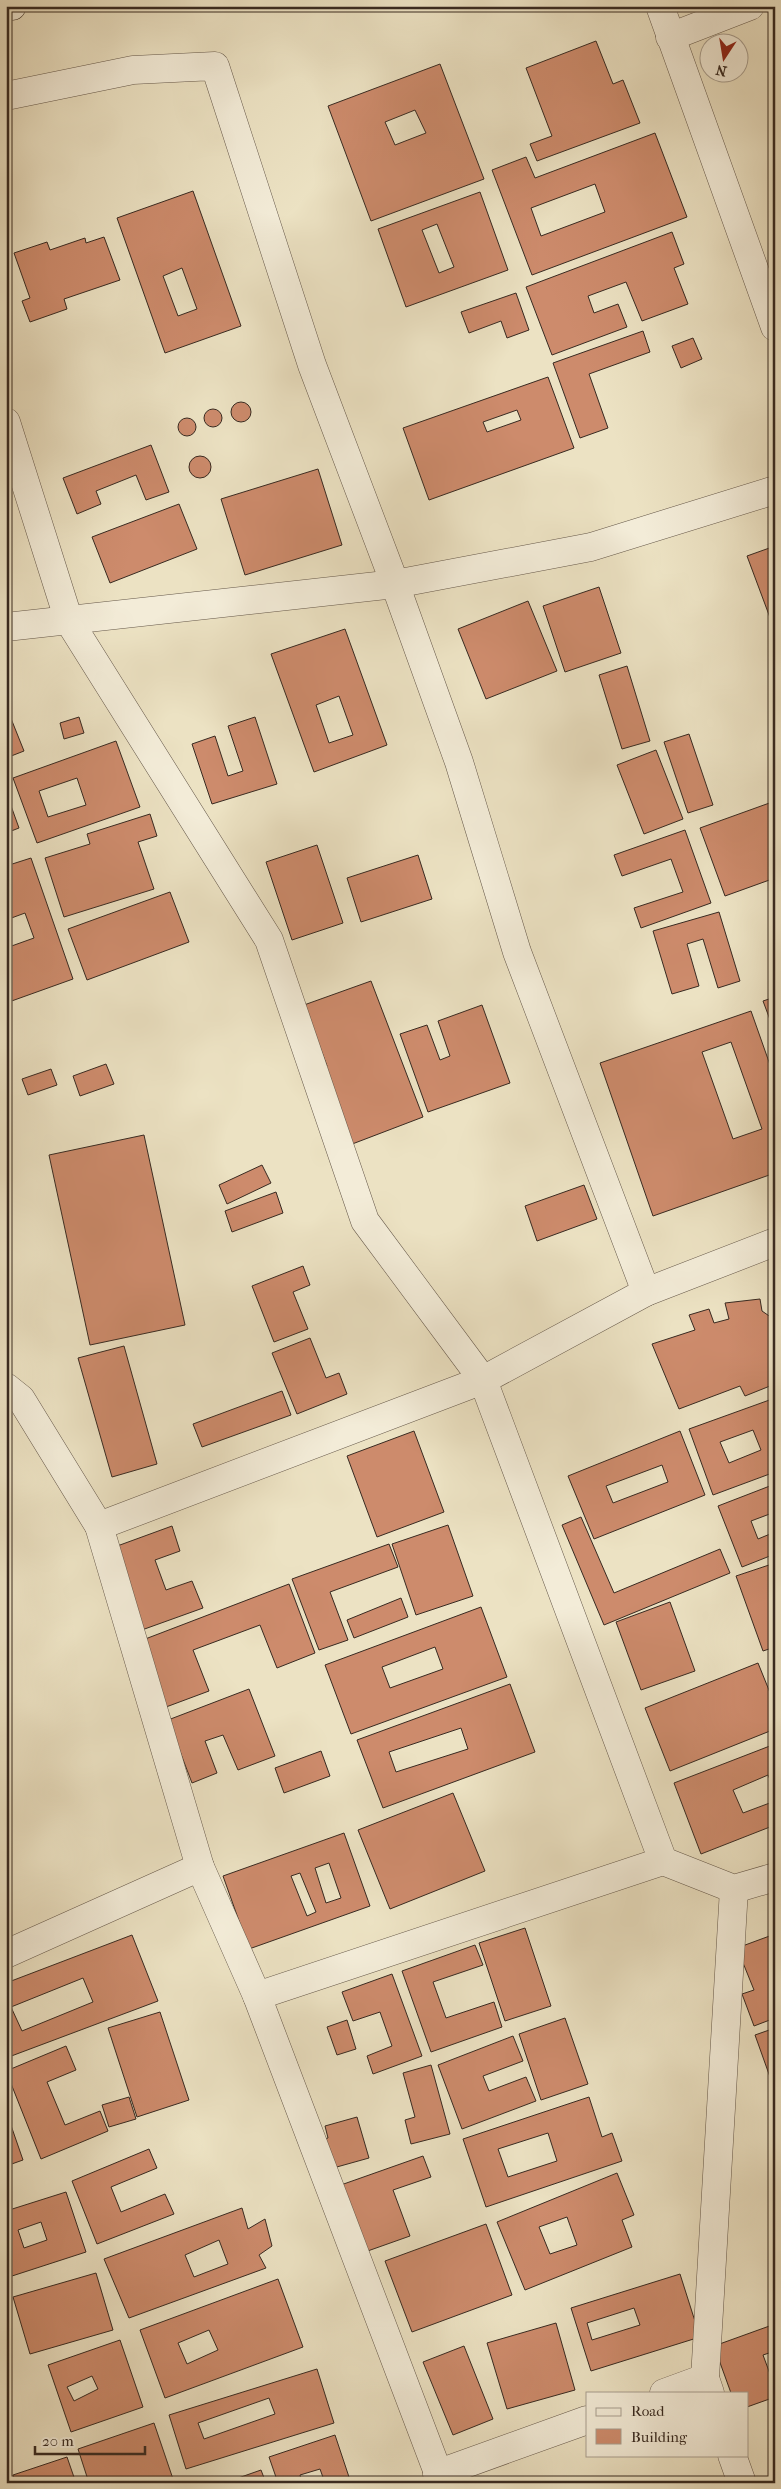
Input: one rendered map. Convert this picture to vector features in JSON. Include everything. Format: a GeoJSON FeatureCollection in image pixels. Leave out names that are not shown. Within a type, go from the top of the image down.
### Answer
{"type":"FeatureCollection","features":[{"type":"Feature","properties":{"kind":"street"},"geometry":{"type":"LineString","coordinates":[[6,7],[12,6]]}},
{"type":"Feature","properties":{"kind":"street"},"geometry":{"type":"LineString","coordinates":[[660,6],[775,327]]}},
{"type":"Feature","properties":{"kind":"street"},"geometry":{"type":"LineString","coordinates":[[670,38],[750,6]]}},
{"type":"Feature","properties":{"kind":"street"},"geometry":{"type":"LineString","coordinates":[[6,96],[133,70],[215,66],[312,365],[395,584],[459,762],[517,952],[646,1292]]}},
{"type":"Feature","properties":{"kind":"street"},"geometry":{"type":"LineString","coordinates":[[6,422],[69,621],[269,940],[365,1221],[483,1380],[663,1861]]}},
{"type":"Feature","properties":{"kind":"street"},"geometry":{"type":"LineString","coordinates":[[6,627],[395,584],[591,547],[775,490]]}},
{"type":"Feature","properties":{"kind":"street"},"geometry":{"type":"LineString","coordinates":[[99,1526],[483,1380],[646,1292],[775,1242]]}},
{"type":"Feature","properties":{"kind":"street"},"geometry":{"type":"LineString","coordinates":[[6,1386],[21,1399],[99,1526],[200,1867],[257,1996],[439,2478],[586,2420]]}},
{"type":"Feature","properties":{"kind":"street"},"geometry":{"type":"LineString","coordinates":[[257,1996],[663,1861],[734,1889],[775,1877]]}},
{"type":"Feature","properties":{"kind":"street"},"geometry":{"type":"LineString","coordinates":[[6,1954],[200,1867]]}},
{"type":"Feature","properties":{"kind":"street"},"geometry":{"type":"LineString","coordinates":[[670,2392],[707,2386],[734,1889]]}},
{"type":"Feature","properties":{"kind":"street"},"geometry":{"type":"LineString","coordinates":[[732,2456],[742,2483]]}},
{"type":"Feature","properties":{"kind":"building"},"geometry":{"type":"Polygon","coordinates":[[[596,41],[613,84],[623,80],[640,123],[537,161],[530,144],[552,136],[526,68],[596,41]]]}},
{"type":"Feature","properties":{"kind":"building"},"geometry":{"type":"Polygon","coordinates":[[[440,64],[484,179],[371,221],[328,106],[440,64]],[[415,110],[385,122],[395,145],[426,133],[415,110]]]}},
{"type":"Feature","properties":{"kind":"building"},"geometry":{"type":"Polygon","coordinates":[[[655,133],[687,217],[532,275],[492,170],[526,157],[535,178],[655,133]],[[595,184],[531,208],[541,236],[605,212],[595,184]]]}},
{"type":"Feature","properties":{"kind":"building"},"geometry":{"type":"Polygon","coordinates":[[[193,191],[241,326],[165,353],[117,218],[193,191]],[[182,268],[163,276],[178,316],[197,309],[182,268]]]}},
{"type":"Feature","properties":{"kind":"building"},"geometry":{"type":"Polygon","coordinates":[[[480,192],[508,270],[406,307],[378,229],[480,192]],[[437,224],[422,230],[439,273],[454,267],[437,224]]]}},
{"type":"Feature","properties":{"kind":"building"},"geometry":{"type":"Polygon","coordinates":[[[672,232],[684,264],[674,268],[688,304],[642,321],[626,282],[588,296],[594,313],[618,304],[627,327],[552,355],[526,287],[672,232]]]}},
{"type":"Feature","properties":{"kind":"building"},"geometry":{"type":"Polygon","coordinates":[[[104,237],[120,280],[64,299],[67,309],[30,322],[22,301],[30,298],[14,253],[47,242],[50,250],[85,238],[86,243],[104,237]]]}},
{"type":"Feature","properties":{"kind":"building"},"geometry":{"type":"Polygon","coordinates":[[[516,293],[529,330],[507,338],[501,321],[469,333],[461,312],[516,293]]]}},
{"type":"Feature","properties":{"kind":"building"},"geometry":{"type":"Polygon","coordinates":[[[643,331],[650,352],[589,374],[608,428],[580,438],[553,363],[643,331]]]}},
{"type":"Feature","properties":{"kind":"building"},"geometry":{"type":"Polygon","coordinates":[[[693,338],[702,359],[681,368],[672,346],[693,338]]]}},
{"type":"Feature","properties":{"kind":"building"},"geometry":{"type":"Polygon","coordinates":[[[548,377],[574,448],[429,500],[403,428],[548,377]],[[517,410],[483,422],[487,432],[521,420],[517,410]]]}},
{"type":"Feature","properties":{"kind":"building"},"geometry":{"type":"Polygon","coordinates":[[[241,402],[248,405],[251,412],[248,419],[241,422],[234,419],[231,412],[234,405],[241,402]]]}},
{"type":"Feature","properties":{"kind":"building"},"geometry":{"type":"Polygon","coordinates":[[[213,409],[219,412],[222,418],[219,424],[213,427],[207,424],[204,418],[207,412],[213,409]]]}},
{"type":"Feature","properties":{"kind":"building"},"geometry":{"type":"Polygon","coordinates":[[[187,418],[193,421],[196,427],[193,433],[187,436],[181,433],[178,427],[181,421],[187,418]]]}},
{"type":"Feature","properties":{"kind":"building"},"geometry":{"type":"Polygon","coordinates":[[[151,445],[169,492],[146,500],[136,475],[96,491],[101,504],[77,514],[63,478],[151,445]]]}},
{"type":"Feature","properties":{"kind":"building"},"geometry":{"type":"Polygon","coordinates":[[[200,456],[208,459],[211,467],[208,475],[200,478],[192,475],[189,467],[192,459],[200,456]]]}},
{"type":"Feature","properties":{"kind":"building"},"geometry":{"type":"Polygon","coordinates":[[[318,469],[342,545],[245,575],[221,499],[318,469]]]}},
{"type":"Feature","properties":{"kind":"building"},"geometry":{"type":"Polygon","coordinates":[[[179,504],[197,549],[110,583],[92,537],[179,504]]]}},
{"type":"Feature","properties":{"kind":"building"},"geometry":{"type":"Polygon","coordinates":[[[775,546],[775,631],[747,556],[775,546]]]}},
{"type":"Feature","properties":{"kind":"building"},"geometry":{"type":"Polygon","coordinates":[[[599,587],[621,653],[565,672],[543,606],[599,587]]]}},
{"type":"Feature","properties":{"kind":"building"},"geometry":{"type":"Polygon","coordinates":[[[528,601],[557,671],[486,699],[458,629],[528,601]]]}},
{"type":"Feature","properties":{"kind":"building"},"geometry":{"type":"Polygon","coordinates":[[[345,629],[387,745],[314,772],[271,654],[345,629]],[[339,696],[316,705],[329,743],[353,735],[339,696]]]}},
{"type":"Feature","properties":{"kind":"building"},"geometry":{"type":"Polygon","coordinates":[[[627,666],[650,741],[622,749],[599,675],[627,666]]]}},
{"type":"Feature","properties":{"kind":"building"},"geometry":{"type":"Polygon","coordinates":[[[6,706],[24,751],[6,758],[6,706]]]}},
{"type":"Feature","properties":{"kind":"building"},"geometry":{"type":"Polygon","coordinates":[[[79,717],[84,733],[64,739],[60,723],[79,717]]]}},
{"type":"Feature","properties":{"kind":"building"},"geometry":{"type":"Polygon","coordinates":[[[255,717],[277,784],[212,804],[192,744],[215,736],[228,776],[243,771],[228,726],[255,717]]]}},
{"type":"Feature","properties":{"kind":"building"},"geometry":{"type":"Polygon","coordinates":[[[689,734],[713,805],[688,813],[664,742],[689,734]]]}},
{"type":"Feature","properties":{"kind":"building"},"geometry":{"type":"Polygon","coordinates":[[[116,741],[140,807],[37,843],[13,778],[116,741]],[[77,778],[39,791],[48,817],[86,805],[77,778]]]}},
{"type":"Feature","properties":{"kind":"building"},"geometry":{"type":"Polygon","coordinates":[[[656,750],[683,819],[644,834],[617,765],[656,750]]]}},
{"type":"Feature","properties":{"kind":"building"},"geometry":{"type":"Polygon","coordinates":[[[6,792],[19,828],[6,833],[6,792]]]}},
{"type":"Feature","properties":{"kind":"building"},"geometry":{"type":"Polygon","coordinates":[[[775,801],[775,878],[725,896],[700,828],[775,801]]]}},
{"type":"Feature","properties":{"kind":"building"},"geometry":{"type":"Polygon","coordinates":[[[150,814],[157,836],[138,842],[154,889],[64,917],[45,858],[90,844],[87,834],[150,814]]]}},
{"type":"Feature","properties":{"kind":"building"},"geometry":{"type":"Polygon","coordinates":[[[685,830],[711,903],[641,928],[634,908],[683,892],[671,859],[622,876],[614,855],[685,830]]]}},
{"type":"Feature","properties":{"kind":"building"},"geometry":{"type":"Polygon","coordinates":[[[317,845],[343,923],[292,940],[266,862],[317,845]]]}},
{"type":"Feature","properties":{"kind":"building"},"geometry":{"type":"Polygon","coordinates":[[[418,855],[432,899],[361,922],[347,878],[418,855]]]}},
{"type":"Feature","properties":{"kind":"building"},"geometry":{"type":"Polygon","coordinates":[[[31,858],[73,979],[6,1003],[6,948],[34,938],[25,913],[6,920],[6,866],[31,858]]]}},
{"type":"Feature","properties":{"kind":"building"},"geometry":{"type":"Polygon","coordinates":[[[170,892],[189,942],[87,980],[68,929],[170,892]]]}},
{"type":"Feature","properties":{"kind":"building"},"geometry":{"type":"Polygon","coordinates":[[[719,912],[740,981],[718,988],[703,939],[687,944],[699,986],[672,994],[653,931],[719,912]]]}},
{"type":"Feature","properties":{"kind":"building"},"geometry":{"type":"Polygon","coordinates":[[[371,981],[423,1117],[347,1146],[318,1070],[327,1066],[304,1005],[371,981]]]}},
{"type":"Feature","properties":{"kind":"building"},"geometry":{"type":"Polygon","coordinates":[[[775,997],[775,1033],[763,1001],[775,997]]]}},
{"type":"Feature","properties":{"kind":"building"},"geometry":{"type":"Polygon","coordinates":[[[482,1005],[510,1083],[428,1112],[400,1034],[427,1025],[440,1060],[450,1056],[438,1021],[482,1005]]]}},
{"type":"Feature","properties":{"kind":"building"},"geometry":{"type":"Polygon","coordinates":[[[751,1011],[775,1079],[775,1173],[653,1216],[600,1063],[751,1011]],[[731,1042],[702,1052],[733,1139],[762,1129],[731,1042]]]}},
{"type":"Feature","properties":{"kind":"building"},"geometry":{"type":"Polygon","coordinates":[[[106,1064],[114,1084],[80,1096],[73,1076],[106,1064]]]}},
{"type":"Feature","properties":{"kind":"building"},"geometry":{"type":"Polygon","coordinates":[[[51,1069],[57,1085],[28,1095],[22,1079],[51,1069]]]}},
{"type":"Feature","properties":{"kind":"building"},"geometry":{"type":"Polygon","coordinates":[[[144,1135],[185,1325],[90,1345],[49,1155],[144,1135]]]}},
{"type":"Feature","properties":{"kind":"building"},"geometry":{"type":"Polygon","coordinates":[[[262,1165],[271,1183],[227,1204],[219,1185],[262,1165]]]}},
{"type":"Feature","properties":{"kind":"building"},"geometry":{"type":"Polygon","coordinates":[[[584,1185],[597,1219],[537,1241],[525,1206],[584,1185]]]}},
{"type":"Feature","properties":{"kind":"building"},"geometry":{"type":"Polygon","coordinates":[[[276,1192],[283,1213],[232,1232],[225,1211],[276,1192]]]}},
{"type":"Feature","properties":{"kind":"building"},"geometry":{"type":"Polygon","coordinates":[[[303,1266],[310,1285],[293,1292],[308,1329],[274,1342],[252,1286],[303,1266]]]}},
{"type":"Feature","properties":{"kind":"building"},"geometry":{"type":"Polygon","coordinates":[[[760,1299],[762,1311],[775,1320],[775,1384],[745,1396],[740,1386],[679,1409],[652,1344],[695,1330],[689,1315],[709,1309],[714,1323],[729,1319],[725,1303],[760,1299]]]}},
{"type":"Feature","properties":{"kind":"building"},"geometry":{"type":"Polygon","coordinates":[[[310,1338],[326,1378],[339,1373],[347,1394],[297,1414],[272,1353],[310,1338]]]}},
{"type":"Feature","properties":{"kind":"building"},"geometry":{"type":"Polygon","coordinates":[[[124,1346],[157,1464],[112,1477],[78,1358],[124,1346]]]}},
{"type":"Feature","properties":{"kind":"building"},"geometry":{"type":"Polygon","coordinates":[[[282,1391],[291,1415],[202,1447],[193,1424],[282,1391]]]}},
{"type":"Feature","properties":{"kind":"building"},"geometry":{"type":"Polygon","coordinates":[[[775,1398],[775,1472],[713,1495],[689,1429],[775,1398]],[[753,1430],[720,1442],[729,1463],[761,1450],[753,1430]]]}},
{"type":"Feature","properties":{"kind":"building"},"geometry":{"type":"Polygon","coordinates":[[[414,1431],[444,1512],[377,1537],[347,1456],[414,1431]]]}},
{"type":"Feature","properties":{"kind":"building"},"geometry":{"type":"Polygon","coordinates":[[[680,1431],[705,1495],[594,1539],[568,1476],[680,1431]],[[662,1465],[606,1486],[613,1503],[668,1482],[662,1465]]]}},
{"type":"Feature","properties":{"kind":"building"},"geometry":{"type":"Polygon","coordinates":[[[775,1484],[775,1512],[751,1521],[758,1539],[775,1532],[775,1554],[742,1567],[718,1506],[775,1484]]]}},
{"type":"Feature","properties":{"kind":"building"},"geometry":{"type":"Polygon","coordinates":[[[581,1517],[614,1593],[720,1549],[730,1573],[604,1625],[562,1525],[581,1517]]]}},
{"type":"Feature","properties":{"kind":"building"},"geometry":{"type":"Polygon","coordinates":[[[448,1525],[473,1596],[416,1615],[392,1544],[448,1525]]]}},
{"type":"Feature","properties":{"kind":"building"},"geometry":{"type":"Polygon","coordinates":[[[172,1526],[180,1551],[155,1560],[166,1590],[192,1581],[203,1608],[139,1631],[109,1549],[172,1526]]]}},
{"type":"Feature","properties":{"kind":"building"},"geometry":{"type":"Polygon","coordinates":[[[389,1544],[398,1567],[330,1592],[348,1640],[319,1650],[292,1579],[389,1544]]]}},
{"type":"Feature","properties":{"kind":"building"},"geometry":{"type":"Polygon","coordinates":[[[775,1563],[775,1647],[763,1651],[736,1576],[775,1563]]]}},
{"type":"Feature","properties":{"kind":"building"},"geometry":{"type":"Polygon","coordinates":[[[289,1584],[315,1653],[277,1668],[260,1625],[193,1650],[209,1691],[166,1707],[140,1641],[289,1584]]]}},
{"type":"Feature","properties":{"kind":"building"},"geometry":{"type":"Polygon","coordinates":[[[401,1598],[408,1617],[354,1638],[347,1620],[401,1598]]]}},
{"type":"Feature","properties":{"kind":"building"},"geometry":{"type":"Polygon","coordinates":[[[670,1602],[695,1671],[641,1690],[616,1622],[670,1602]]]}},
{"type":"Feature","properties":{"kind":"building"},"geometry":{"type":"Polygon","coordinates":[[[481,1607],[507,1677],[351,1734],[325,1665],[481,1607]],[[435,1647],[382,1667],[390,1688],[443,1669],[435,1647]]]}},
{"type":"Feature","properties":{"kind":"building"},"geometry":{"type":"Polygon","coordinates":[[[758,1663],[775,1705],[775,1729],[670,1771],[645,1708],[758,1663]]]}},
{"type":"Feature","properties":{"kind":"building"},"geometry":{"type":"Polygon","coordinates":[[[510,1684],[535,1752],[383,1808],[357,1740],[510,1684]],[[461,1728],[389,1752],[396,1772],[468,1749],[461,1728]]]}},
{"type":"Feature","properties":{"kind":"building"},"geometry":{"type":"Polygon","coordinates":[[[249,1689],[275,1756],[238,1770],[223,1735],[205,1741],[217,1773],[192,1783],[168,1720],[249,1689]]]}},
{"type":"Feature","properties":{"kind":"building"},"geometry":{"type":"Polygon","coordinates":[[[775,1744],[775,1791],[768,1775],[733,1790],[743,1813],[775,1801],[775,1825],[701,1854],[674,1783],[775,1744]]]}},
{"type":"Feature","properties":{"kind":"building"},"geometry":{"type":"Polygon","coordinates":[[[321,1751],[330,1776],[284,1793],[275,1768],[321,1751]]]}},
{"type":"Feature","properties":{"kind":"building"},"geometry":{"type":"Polygon","coordinates":[[[453,1793],[485,1871],[390,1909],[358,1830],[453,1793]]]}},
{"type":"Feature","properties":{"kind":"building"},"geometry":{"type":"Polygon","coordinates":[[[344,1833],[370,1906],[249,1949],[223,1876],[344,1833]],[[329,1863],[315,1868],[326,1903],[341,1898],[329,1863]],[[300,1873],[291,1876],[307,1916],[316,1912],[300,1873]]]}},
{"type":"Feature","properties":{"kind":"building"},"geometry":{"type":"Polygon","coordinates":[[[525,1928],[551,2006],[505,2021],[479,1943],[525,1928]]]}},
{"type":"Feature","properties":{"kind":"building"},"geometry":{"type":"Polygon","coordinates":[[[775,1934],[775,2018],[754,2026],[742,1994],[754,1990],[737,1948],[775,1934]]]}},
{"type":"Feature","properties":{"kind":"building"},"geometry":{"type":"Polygon","coordinates":[[[132,1935],[158,2001],[6,2058],[6,1983],[132,1935]],[[83,1978],[11,2007],[22,2031],[93,2002],[83,1978]]]}},
{"type":"Feature","properties":{"kind":"building"},"geometry":{"type":"Polygon","coordinates":[[[475,1945],[483,1965],[433,1982],[446,2018],[494,2002],[502,2027],[431,2052],[402,1971],[475,1945]]]}},
{"type":"Feature","properties":{"kind":"building"},"geometry":{"type":"Polygon","coordinates":[[[392,1974],[422,2056],[373,2074],[367,2056],[392,2046],[380,2012],[353,2021],[342,1992],[392,1974]]]}},
{"type":"Feature","properties":{"kind":"building"},"geometry":{"type":"Polygon","coordinates":[[[160,2012],[189,2100],[137,2117],[108,2028],[160,2012]]]}},
{"type":"Feature","properties":{"kind":"building"},"geometry":{"type":"Polygon","coordinates":[[[565,2018],[588,2084],[541,2100],[519,2034],[565,2018]]]}},
{"type":"Feature","properties":{"kind":"building"},"geometry":{"type":"Polygon","coordinates":[[[347,2020],[356,2049],[337,2055],[327,2027],[347,2020]]]}},
{"type":"Feature","properties":{"kind":"building"},"geometry":{"type":"Polygon","coordinates":[[[775,2028],[775,2091],[755,2035],[775,2028]]]}},
{"type":"Feature","properties":{"kind":"building"},"geometry":{"type":"Polygon","coordinates":[[[513,2036],[523,2061],[483,2076],[489,2091],[526,2077],[536,2101],[462,2129],[438,2065],[513,2036]]]}},
{"type":"Feature","properties":{"kind":"building"},"geometry":{"type":"Polygon","coordinates":[[[66,2046],[76,2070],[47,2082],[65,2125],[100,2111],[108,2131],[41,2159],[6,2071],[66,2046]]]}},
{"type":"Feature","properties":{"kind":"building"},"geometry":{"type":"Polygon","coordinates":[[[431,2065],[450,2134],[411,2144],[405,2120],[415,2117],[403,2073],[431,2065]]]}},
{"type":"Feature","properties":{"kind":"building"},"geometry":{"type":"Polygon","coordinates":[[[129,2097],[136,2119],[109,2127],[102,2105],[129,2097]]]}},
{"type":"Feature","properties":{"kind":"building"},"geometry":{"type":"Polygon","coordinates":[[[589,2097],[602,2137],[612,2133],[622,2161],[486,2207],[463,2139],[589,2097]],[[548,2133],[498,2149],[508,2177],[557,2161],[548,2133]]]}},
{"type":"Feature","properties":{"kind":"building"},"geometry":{"type":"Polygon","coordinates":[[[6,2111],[23,2160],[6,2166],[6,2111]]]}},
{"type":"Feature","properties":{"kind":"building"},"geometry":{"type":"Polygon","coordinates":[[[357,2117],[369,2158],[326,2170],[317,2141],[328,2138],[325,2126],[357,2117]]]}},
{"type":"Feature","properties":{"kind":"building"},"geometry":{"type":"Polygon","coordinates":[[[149,2149],[157,2168],[111,2187],[121,2212],[165,2194],[174,2214],[97,2244],[72,2181],[149,2149]]]}},
{"type":"Feature","properties":{"kind":"building"},"geometry":{"type":"Polygon","coordinates":[[[423,2156],[431,2177],[393,2190],[410,2236],[362,2253],[338,2186],[423,2156]]]}},
{"type":"Feature","properties":{"kind":"building"},"geometry":{"type":"Polygon","coordinates":[[[617,2173],[634,2215],[622,2220],[632,2247],[525,2290],[497,2222],[617,2173]],[[567,2217],[539,2227],[550,2254],[577,2245],[567,2217]]]}},
{"type":"Feature","properties":{"kind":"building"},"geometry":{"type":"Polygon","coordinates":[[[66,2192],[86,2252],[12,2276],[6,2257],[6,2211],[66,2192]],[[41,2222],[18,2230],[24,2248],[47,2240],[41,2222]]]}},
{"type":"Feature","properties":{"kind":"building"},"geometry":{"type":"Polygon","coordinates":[[[242,2208],[248,2229],[265,2219],[272,2246],[259,2255],[266,2268],[129,2318],[104,2259],[242,2208]],[[219,2240],[185,2255],[194,2277],[228,2264],[219,2240]]]}},
{"type":"Feature","properties":{"kind":"building"},"geometry":{"type":"Polygon","coordinates":[[[486,2224],[512,2295],[412,2332],[385,2261],[486,2224]]]}},
{"type":"Feature","properties":{"kind":"building"},"geometry":{"type":"Polygon","coordinates":[[[96,2273],[113,2330],[30,2354],[13,2297],[96,2273]]]}},
{"type":"Feature","properties":{"kind":"building"},"geometry":{"type":"Polygon","coordinates":[[[680,2274],[700,2337],[591,2371],[571,2308],[680,2274]],[[634,2308],[587,2323],[592,2340],[640,2325],[634,2308]]]}},
{"type":"Feature","properties":{"kind":"building"},"geometry":{"type":"Polygon","coordinates":[[[278,2279],[303,2347],[165,2398],[140,2330],[278,2279]],[[209,2330],[178,2343],[187,2364],[218,2350],[209,2330]]]}},
{"type":"Feature","properties":{"kind":"building"},"geometry":{"type":"Polygon","coordinates":[[[556,2323],[575,2390],[507,2409],[487,2343],[556,2323]]]}},
{"type":"Feature","properties":{"kind":"building"},"geometry":{"type":"Polygon","coordinates":[[[775,2324],[775,2351],[763,2355],[770,2374],[775,2372],[775,2397],[748,2407],[748,2392],[731,2392],[714,2346],[775,2324]]]}},
{"type":"Feature","properties":{"kind":"building"},"geometry":{"type":"Polygon","coordinates":[[[120,2340],[143,2407],[71,2432],[48,2365],[120,2340]],[[92,2376],[67,2387],[74,2401],[98,2389],[92,2376]]]}},
{"type":"Feature","properties":{"kind":"building"},"geometry":{"type":"Polygon","coordinates":[[[464,2346],[493,2419],[453,2435],[423,2362],[464,2346]]]}},
{"type":"Feature","properties":{"kind":"building"},"geometry":{"type":"Polygon","coordinates":[[[317,2369],[334,2423],[186,2469],[169,2415],[317,2369]],[[269,2398],[198,2423],[204,2439],[275,2414],[269,2398]]]}},
{"type":"Feature","properties":{"kind":"building"},"geometry":{"type":"Polygon","coordinates":[[[154,2423],[173,2479],[160,2483],[89,2483],[78,2449],[154,2423]]]}},
{"type":"Feature","properties":{"kind":"building"},"geometry":{"type":"Polygon","coordinates":[[[335,2435],[351,2483],[325,2483],[320,2469],[300,2475],[302,2483],[278,2483],[269,2457],[335,2435]]]}},
{"type":"Feature","properties":{"kind":"building"},"geometry":{"type":"Polygon","coordinates":[[[67,2457],[76,2483],[15,2483],[13,2475],[67,2457]]]}},
{"type":"Feature","properties":{"kind":"building"},"geometry":{"type":"Polygon","coordinates":[[[261,2470],[266,2483],[224,2483],[261,2470]]]}}]}
